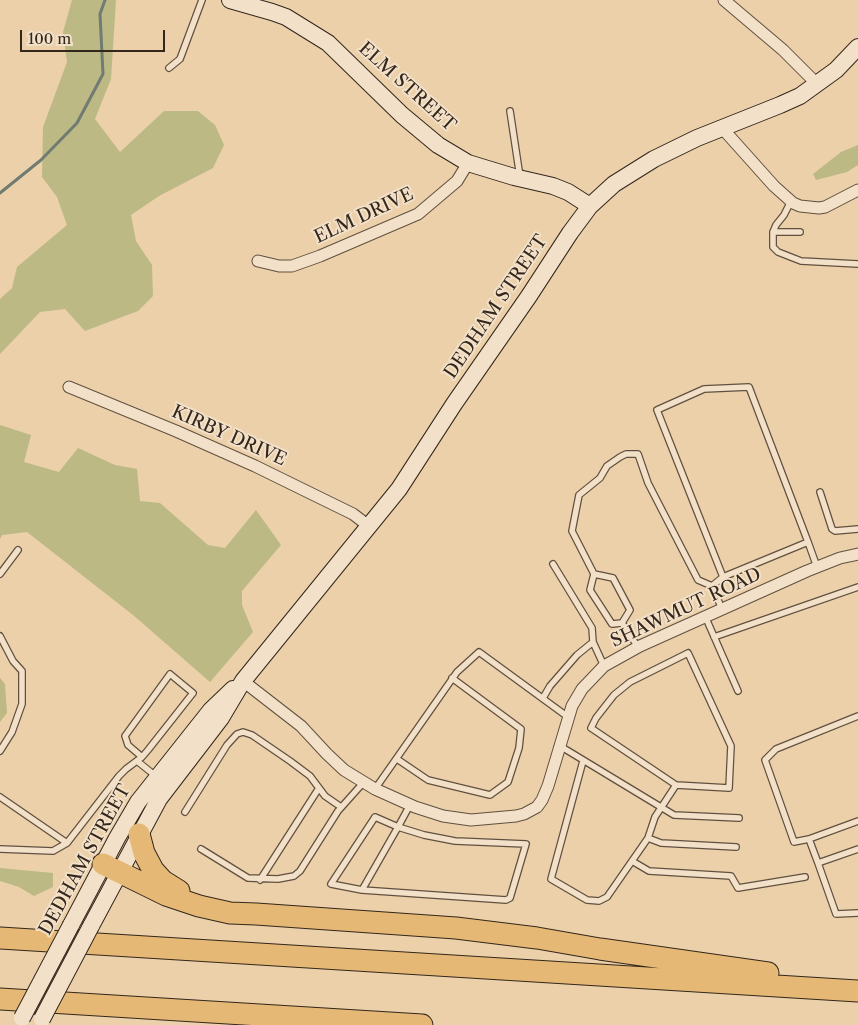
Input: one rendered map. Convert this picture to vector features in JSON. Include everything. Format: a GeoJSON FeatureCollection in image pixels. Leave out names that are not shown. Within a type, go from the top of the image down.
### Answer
{"type":"FeatureCollection","features":[{"type":"Feature","properties":{"kind":"highway"},"geometry":{"type":"LineString","coordinates":[[139,834],[149,863],[157,875],[167,884],[189,894],[256,914]]}},
{"type":"Feature","properties":{"kind":"highway"},"geometry":{"type":"LineString","coordinates":[[111,868],[166,895],[230,913],[456,928],[797,977],[857,991]]}},
{"type":"Feature","properties":{"kind":"highway"},"geometry":{"type":"LineString","coordinates":[[0,938],[857,991]]}},
{"type":"Feature","properties":{"kind":"highway"},"geometry":{"type":"LineString","coordinates":[[0,999],[422,1025]]}},
{"type":"Feature","properties":{"kind":"main road","name":"ELM STREET"},"geometry":{"type":"LineString","coordinates":[[230,0],[272,12],[328,42],[402,115],[438,145],[468,163],[521,179],[553,186],[568,192],[590,206]]}},
{"type":"Feature","properties":{"kind":"main road","name":"DEDHAM STREET"},"geometry":{"type":"LineString","coordinates":[[40,1022],[91,926],[129,816],[163,782],[221,718],[243,681],[399,489],[454,404],[590,206],[608,189],[633,171],[669,151],[800,96],[836,70],[858,47]]}},
{"type":"Feature","properties":{"kind":"main road","name":"DEDHAM STREET"},"geometry":{"type":"LineString","coordinates":[[20,1022],[71,925],[111,868],[139,834],[159,799],[163,782]]}},
{"type":"Feature","properties":{"kind":"street"},"geometry":{"type":"LineString","coordinates":[[724,0],[784,50],[818,84]]}},
{"type":"Feature","properties":{"kind":"street"},"geometry":{"type":"LineString","coordinates":[[723,129],[774,186],[791,201],[800,206],[819,208],[832,204],[858,190]]}},
{"type":"Feature","properties":{"kind":"street","name":"ELM DRIVE"},"geometry":{"type":"LineString","coordinates":[[258,261],[279,266],[292,266],[418,214],[457,181],[468,163]]}},
{"type":"Feature","properties":{"kind":"street","name":"KIRBY DRIVE"},"geometry":{"type":"LineString","coordinates":[[69,387],[176,430],[255,466],[354,514],[370,527]]}},
{"type":"Feature","properties":{"kind":"street","name":"SHAWMUT ROAD"},"geometry":{"type":"LineString","coordinates":[[243,681],[305,729],[334,761],[363,783],[375,789],[410,805],[443,816],[471,820],[524,814],[537,807],[542,800],[572,706],[582,689],[604,666],[638,647],[705,616],[817,567],[840,558],[858,554]]}},
{"type":"Feature","properties":{"kind":"lane"},"geometry":{"type":"LineString","coordinates":[[169,68],[180,59],[202,0]]}},
{"type":"Feature","properties":{"kind":"lane"},"geometry":{"type":"LineString","coordinates":[[510,111],[521,179]]}},
{"type":"Feature","properties":{"kind":"lane"},"geometry":{"type":"LineString","coordinates":[[791,201],[773,232],[773,247],[778,252],[801,261],[858,264]]}},
{"type":"Feature","properties":{"kind":"lane"},"geometry":{"type":"LineString","coordinates":[[773,232],[800,232]]}},
{"type":"Feature","properties":{"kind":"lane"},"geometry":{"type":"LineString","coordinates":[[723,577],[657,410],[704,389],[749,387],[817,567]]}},
{"type":"Feature","properties":{"kind":"lane"},"geometry":{"type":"LineString","coordinates":[[622,623],[612,624],[590,590],[594,574],[572,531],[579,495],[600,478],[610,463],[626,454],[638,454],[648,483],[698,580],[712,586],[722,609]]}},
{"type":"Feature","properties":{"kind":"lane"},"geometry":{"type":"LineString","coordinates":[[820,492],[832,529],[835,531],[858,530]]}},
{"type":"Feature","properties":{"kind":"lane"},"geometry":{"type":"LineString","coordinates":[[712,586],[723,577],[808,542]]}},
{"type":"Feature","properties":{"kind":"lane"},"geometry":{"type":"LineString","coordinates":[[0,574],[18,550]]}},
{"type":"Feature","properties":{"kind":"lane"},"geometry":{"type":"LineString","coordinates":[[553,564],[592,628],[593,642],[604,666]]}},
{"type":"Feature","properties":{"kind":"lane"},"geometry":{"type":"LineString","coordinates":[[594,574],[612,578],[630,610],[622,623]]}},
{"type":"Feature","properties":{"kind":"lane"},"geometry":{"type":"LineString","coordinates":[[714,637],[858,586]]}},
{"type":"Feature","properties":{"kind":"lane"},"geometry":{"type":"LineString","coordinates":[[705,616],[738,691]]}},
{"type":"Feature","properties":{"kind":"lane"},"geometry":{"type":"LineString","coordinates":[[622,623],[638,647]]}},
{"type":"Feature","properties":{"kind":"lane"},"geometry":{"type":"LineString","coordinates":[[0,636],[12,661],[22,672],[22,704],[12,732],[0,752]]}},
{"type":"Feature","properties":{"kind":"lane"},"geometry":{"type":"LineString","coordinates":[[543,698],[550,686],[577,655],[593,642]]}},
{"type":"Feature","properties":{"kind":"lane"},"geometry":{"type":"LineString","coordinates":[[375,789],[452,678],[479,652],[568,717]]}},
{"type":"Feature","properties":{"kind":"lane"},"geometry":{"type":"LineString","coordinates":[[688,652],[731,746],[729,788],[676,785],[591,728],[614,695],[630,682],[688,652]]}},
{"type":"Feature","properties":{"kind":"lane"},"geometry":{"type":"LineString","coordinates":[[0,849],[53,851],[66,843],[119,776],[139,759],[148,750],[193,693],[170,674],[125,736],[126,742],[139,759],[163,782]]}},
{"type":"Feature","properties":{"kind":"lane"},"geometry":{"type":"LineString","coordinates":[[397,759],[428,780],[490,795],[508,782],[519,748],[521,729],[452,678]]}},
{"type":"Feature","properties":{"kind":"lane"},"geometry":{"type":"LineString","coordinates":[[858,716],[776,749],[765,760],[794,842],[858,821]]}},
{"type":"Feature","properties":{"kind":"lane"},"geometry":{"type":"LineString","coordinates":[[185,812],[227,745],[237,734],[243,732],[252,735],[290,760],[310,776],[325,796],[341,807]]}},
{"type":"Feature","properties":{"kind":"lane"},"geometry":{"type":"LineString","coordinates":[[560,746],[674,815],[739,818]]}},
{"type":"Feature","properties":{"kind":"lane"},"geometry":{"type":"LineString","coordinates":[[583,760],[551,879],[586,900],[599,901],[607,897],[648,838],[655,818],[676,785]]}},
{"type":"Feature","properties":{"kind":"lane"},"geometry":{"type":"LineString","coordinates":[[200,849],[245,876],[260,880],[283,878],[297,874],[341,807],[363,783]]}},
{"type":"Feature","properties":{"kind":"lane"},"geometry":{"type":"LineString","coordinates":[[260,880],[318,788]]}},
{"type":"Feature","properties":{"kind":"lane"},"geometry":{"type":"LineString","coordinates":[[0,797],[66,843]]}},
{"type":"Feature","properties":{"kind":"lane"},"geometry":{"type":"LineString","coordinates":[[362,890],[410,805]]}},
{"type":"Feature","properties":{"kind":"lane"},"geometry":{"type":"LineString","coordinates":[[375,817],[424,835],[455,841],[526,844],[510,898],[506,900],[362,890],[331,884],[375,817]]}},
{"type":"Feature","properties":{"kind":"lane"},"geometry":{"type":"LineString","coordinates":[[648,838],[661,843],[736,848]]}},
{"type":"Feature","properties":{"kind":"lane"},"geometry":{"type":"LineString","coordinates":[[810,838],[836,914],[858,913]]}},
{"type":"Feature","properties":{"kind":"lane"},"geometry":{"type":"LineString","coordinates":[[818,863],[858,849]]}},
{"type":"Feature","properties":{"kind":"lane"},"geometry":{"type":"LineString","coordinates":[[632,861],[649,870],[731,876],[738,888],[805,877]]}},
{"type":"Feature","properties":{"kind":"shaded area"},"geometry":{"type":"Polygon","coordinates":[[[72,0],[116,0],[111,79],[95,119],[120,152],[164,111],[198,111],[215,125],[224,145],[213,168],[159,196],[131,215],[136,241],[152,265],[153,296],[138,311],[85,331],[65,309],[40,312],[0,354],[0,299],[12,288],[17,267],[67,225],[57,197],[42,177],[43,127],[67,62],[63,32],[72,0]]]}},
{"type":"Feature","properties":{"kind":"shaded area"},"geometry":{"type":"Polygon","coordinates":[[[858,145],[858,165],[847,172],[816,180],[813,174],[841,152],[858,145]]]}},
{"type":"Feature","properties":{"kind":"shaded area"},"geometry":{"type":"Polygon","coordinates":[[[0,425],[31,435],[24,462],[59,472],[78,448],[115,465],[137,469],[140,501],[160,503],[208,545],[225,548],[256,510],[281,545],[242,591],[242,605],[253,632],[210,682],[133,615],[27,532],[2,535],[0,539],[0,425]]]}},
{"type":"Feature","properties":{"kind":"shaded area"},"geometry":{"type":"Polygon","coordinates":[[[0,678],[5,684],[7,713],[0,722],[0,678]]]}},
{"type":"Feature","properties":{"kind":"shaded area"},"geometry":{"type":"Polygon","coordinates":[[[0,868],[53,873],[53,887],[34,896],[19,887],[0,881],[0,868]]]}},
{"type":"Feature","properties":{"kind":"waterway"},"geometry":{"type":"LineString","coordinates":[[0,193],[41,160],[77,123],[103,74],[100,14],[105,0]]}}]}
